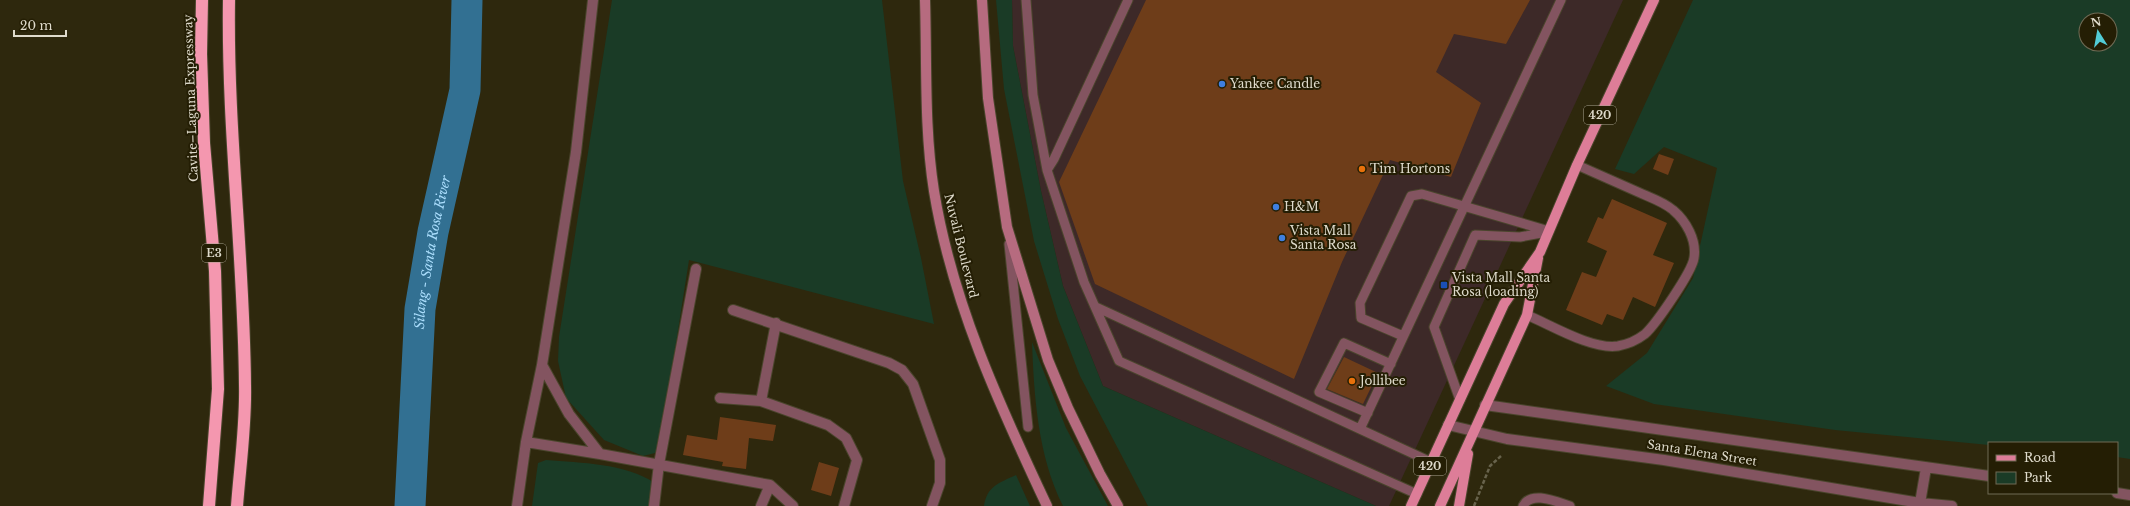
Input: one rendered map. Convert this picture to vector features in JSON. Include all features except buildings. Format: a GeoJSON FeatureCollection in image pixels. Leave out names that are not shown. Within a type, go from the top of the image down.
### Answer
{"type":"FeatureCollection","features":[{"type":"Feature","properties":{"kind":"highway","name":"Cavite–Laguna Expressway"},"geometry":{"type":"LineString","coordinates":[[202,0],[201,54],[204,143],[216,271],[218,389],[209,506]]}},
{"type":"Feature","properties":{"kind":"highway","name":"E3"},"geometry":{"type":"LineString","coordinates":[[229,0],[228,55],[232,145],[242,270],[245,386],[237,506]]}},
{"type":"Feature","properties":{"kind":"main road","name":"Nuvali Boulevard"},"geometry":{"type":"LineString","coordinates":[[925,0],[930,159],[934,190],[949,264],[959,298],[987,373],[1047,506]]}},
{"type":"Feature","properties":{"kind":"main road"},"geometry":{"type":"LineString","coordinates":[[982,0],[988,98],[1007,227],[1048,360],[1068,408],[1118,506]]}},
{"type":"Feature","properties":{"kind":"main road","name":"420"},"geometry":{"type":"LineString","coordinates":[[1440,506],[1527,315],[1540,252],[1548,231],[1654,0]]}},
{"type":"Feature","properties":{"kind":"main road","name":"420"},"geometry":{"type":"LineString","coordinates":[[1411,506],[1504,304],[1540,252]]}},
{"type":"Feature","properties":{"kind":"main road"},"geometry":{"type":"LineString","coordinates":[[1459,506],[1473,432]]}},
{"type":"Feature","properties":{"kind":"street"},"geometry":{"type":"LineString","coordinates":[[517,506],[526,442],[542,365],[576,152],[593,0]]}},
{"type":"Feature","properties":{"kind":"street"},"geometry":{"type":"LineString","coordinates":[[654,506],[659,464],[696,269]]}},
{"type":"Feature","properties":{"kind":"street"},"geometry":{"type":"LineString","coordinates":[[733,310],[776,323],[889,363],[902,370],[913,384],[940,460],[940,483],[932,506]]}},
{"type":"Feature","properties":{"kind":"street"},"geometry":{"type":"LineString","coordinates":[[761,401],[776,323]]}},
{"type":"Feature","properties":{"kind":"street"},"geometry":{"type":"LineString","coordinates":[[542,365],[568,414],[600,454]]}},
{"type":"Feature","properties":{"kind":"street"},"geometry":{"type":"LineString","coordinates":[[720,398],[761,401],[828,425],[846,438],[857,460],[844,506]]}},
{"type":"Feature","properties":{"kind":"street","name":"Santa Elena Street"},"geometry":{"type":"LineString","coordinates":[[1485,405],[1988,476]]}},
{"type":"Feature","properties":{"kind":"street","name":"Santa Elena Street"},"geometry":{"type":"LineString","coordinates":[[1448,425],[1507,439],[1664,460],[1920,503],[1952,506]]}},
{"type":"Feature","properties":{"kind":"street"},"geometry":{"type":"LineString","coordinates":[[526,442],[659,464],[770,485],[793,506]]}},
{"type":"Feature","properties":{"kind":"street"},"geometry":{"type":"LineString","coordinates":[[1920,503],[1926,468]]}},
{"type":"Feature","properties":{"kind":"street"},"geometry":{"type":"LineString","coordinates":[[761,506],[770,485]]}},
{"type":"Feature","properties":{"kind":"street"},"geometry":{"type":"LineString","coordinates":[[2118,493],[2130,494]]}},
{"type":"Feature","properties":{"kind":"lane"},"geometry":{"type":"LineString","coordinates":[[1026,0],[1033,95],[1047,170],[1084,282],[1119,361],[1416,494]]}},
{"type":"Feature","properties":{"kind":"lane"},"geometry":{"type":"LineString","coordinates":[[1047,170],[1054,159],[1128,0]]}},
{"type":"Feature","properties":{"kind":"lane"},"geometry":{"type":"LineString","coordinates":[[1360,429],[1560,0]]}},
{"type":"Feature","properties":{"kind":"lane"},"geometry":{"type":"LineString","coordinates":[[1527,315],[1581,339],[1616,346],[1632,343],[1646,333],[1673,296],[1688,272],[1694,257],[1692,232],[1673,209],[1653,198],[1577,165]]}},
{"type":"Feature","properties":{"kind":"lane"},"geometry":{"type":"LineString","coordinates":[[1403,336],[1361,318],[1360,304],[1411,196],[1422,194],[1548,231]]}},
{"type":"Feature","properties":{"kind":"lane"},"geometry":{"type":"LineString","coordinates":[[1007,227],[1028,427]]}},
{"type":"Feature","properties":{"kind":"lane"},"geometry":{"type":"LineString","coordinates":[[1460,400],[1434,327],[1475,235],[1520,237],[1548,231]]}},
{"type":"Feature","properties":{"kind":"lane"},"geometry":{"type":"LineString","coordinates":[[1096,307],[1432,462]]}},
{"type":"Feature","properties":{"kind":"lane"},"geometry":{"type":"LineString","coordinates":[[1368,413],[1319,392],[1344,343],[1391,364]]}},
{"type":"Feature","properties":{"kind":"lane"},"geometry":{"type":"LineString","coordinates":[[1523,506],[1531,499],[1543,498],[1570,506]]}},
{"type":"Feature","properties":{"kind":"path"},"geometry":{"type":"LineString","coordinates":[[1474,506],[1490,466],[1501,456]]}},
{"type":"Feature","properties":{"kind":"shaded area","name":"Vista Mall Santa Rosa"},"geometry":{"type":"Polygon","coordinates":[[[1012,0],[1623,0],[1389,506],[1376,506],[1103,386],[1063,286],[1041,191],[1013,46],[1012,0]]]}},
{"type":"Feature","properties":{"kind":"green space"},"geometry":{"type":"Polygon","coordinates":[[[612,0],[882,0],[903,181],[921,258],[934,324],[689,260],[661,439],[655,453],[643,456],[604,440],[566,398],[558,361],[559,337],[612,0]]]}},
{"type":"Feature","properties":{"kind":"green space"},"geometry":{"type":"Polygon","coordinates":[[[996,0],[1012,0],[1013,46],[1041,191],[1063,286],[1103,386],[1376,506],[1148,506],[1080,376],[1058,319],[1034,241],[1004,89],[996,0]]]}},
{"type":"Feature","properties":{"kind":"green space"},"geometry":{"type":"Polygon","coordinates":[[[1693,0],[2130,0],[2130,459],[2118,457],[2118,442],[1988,442],[1988,445],[1835,430],[1654,404],[1606,386],[1647,353],[1693,278],[1717,168],[1664,147],[1634,174],[1615,169],[1693,0]]]}},
{"type":"Feature","properties":{"kind":"green space"},"geometry":{"type":"Polygon","coordinates":[[[1032,342],[1066,428],[1108,506],[1063,506],[1048,467],[1039,426],[1034,384],[1032,342]]]}},
{"type":"Feature","properties":{"kind":"green space"},"geometry":{"type":"Polygon","coordinates":[[[546,460],[602,465],[630,471],[643,476],[655,483],[651,506],[532,506],[538,463],[546,460]]]}},
{"type":"Feature","properties":{"kind":"green space"},"geometry":{"type":"Polygon","coordinates":[[[1016,475],[1030,506],[984,506],[988,494],[995,486],[1016,475]]]}},
{"type":"Feature","properties":{"kind":"waterway","name":"Silang - Santa Rosa River"},"geometry":{"type":"LineString","coordinates":[[410,506],[420,309],[433,232],[465,90],[467,0]]}},
{"type":"Feature","properties":{"kind":"place","name":"Yankee Candle"},"geometry":{"type":"Point","coordinates":[1222,84]}},
{"type":"Feature","properties":{"kind":"place","name":"Tim Hortons"},"geometry":{"type":"Point","coordinates":[1362,169]}},
{"type":"Feature","properties":{"kind":"place","name":"H&M"},"geometry":{"type":"Point","coordinates":[1276,207]}},
{"type":"Feature","properties":{"kind":"place","name":"Vista Mall Santa Rosa"},"geometry":{"type":"Point","coordinates":[1282,238]}},
{"type":"Feature","properties":{"kind":"place","name":"Vista Mall Santa Rosa (loading)"},"geometry":{"type":"Point","coordinates":[1444,285]}},
{"type":"Feature","properties":{"kind":"place","name":"Jollibee"},"geometry":{"type":"Point","coordinates":[1352,381]}}]}
